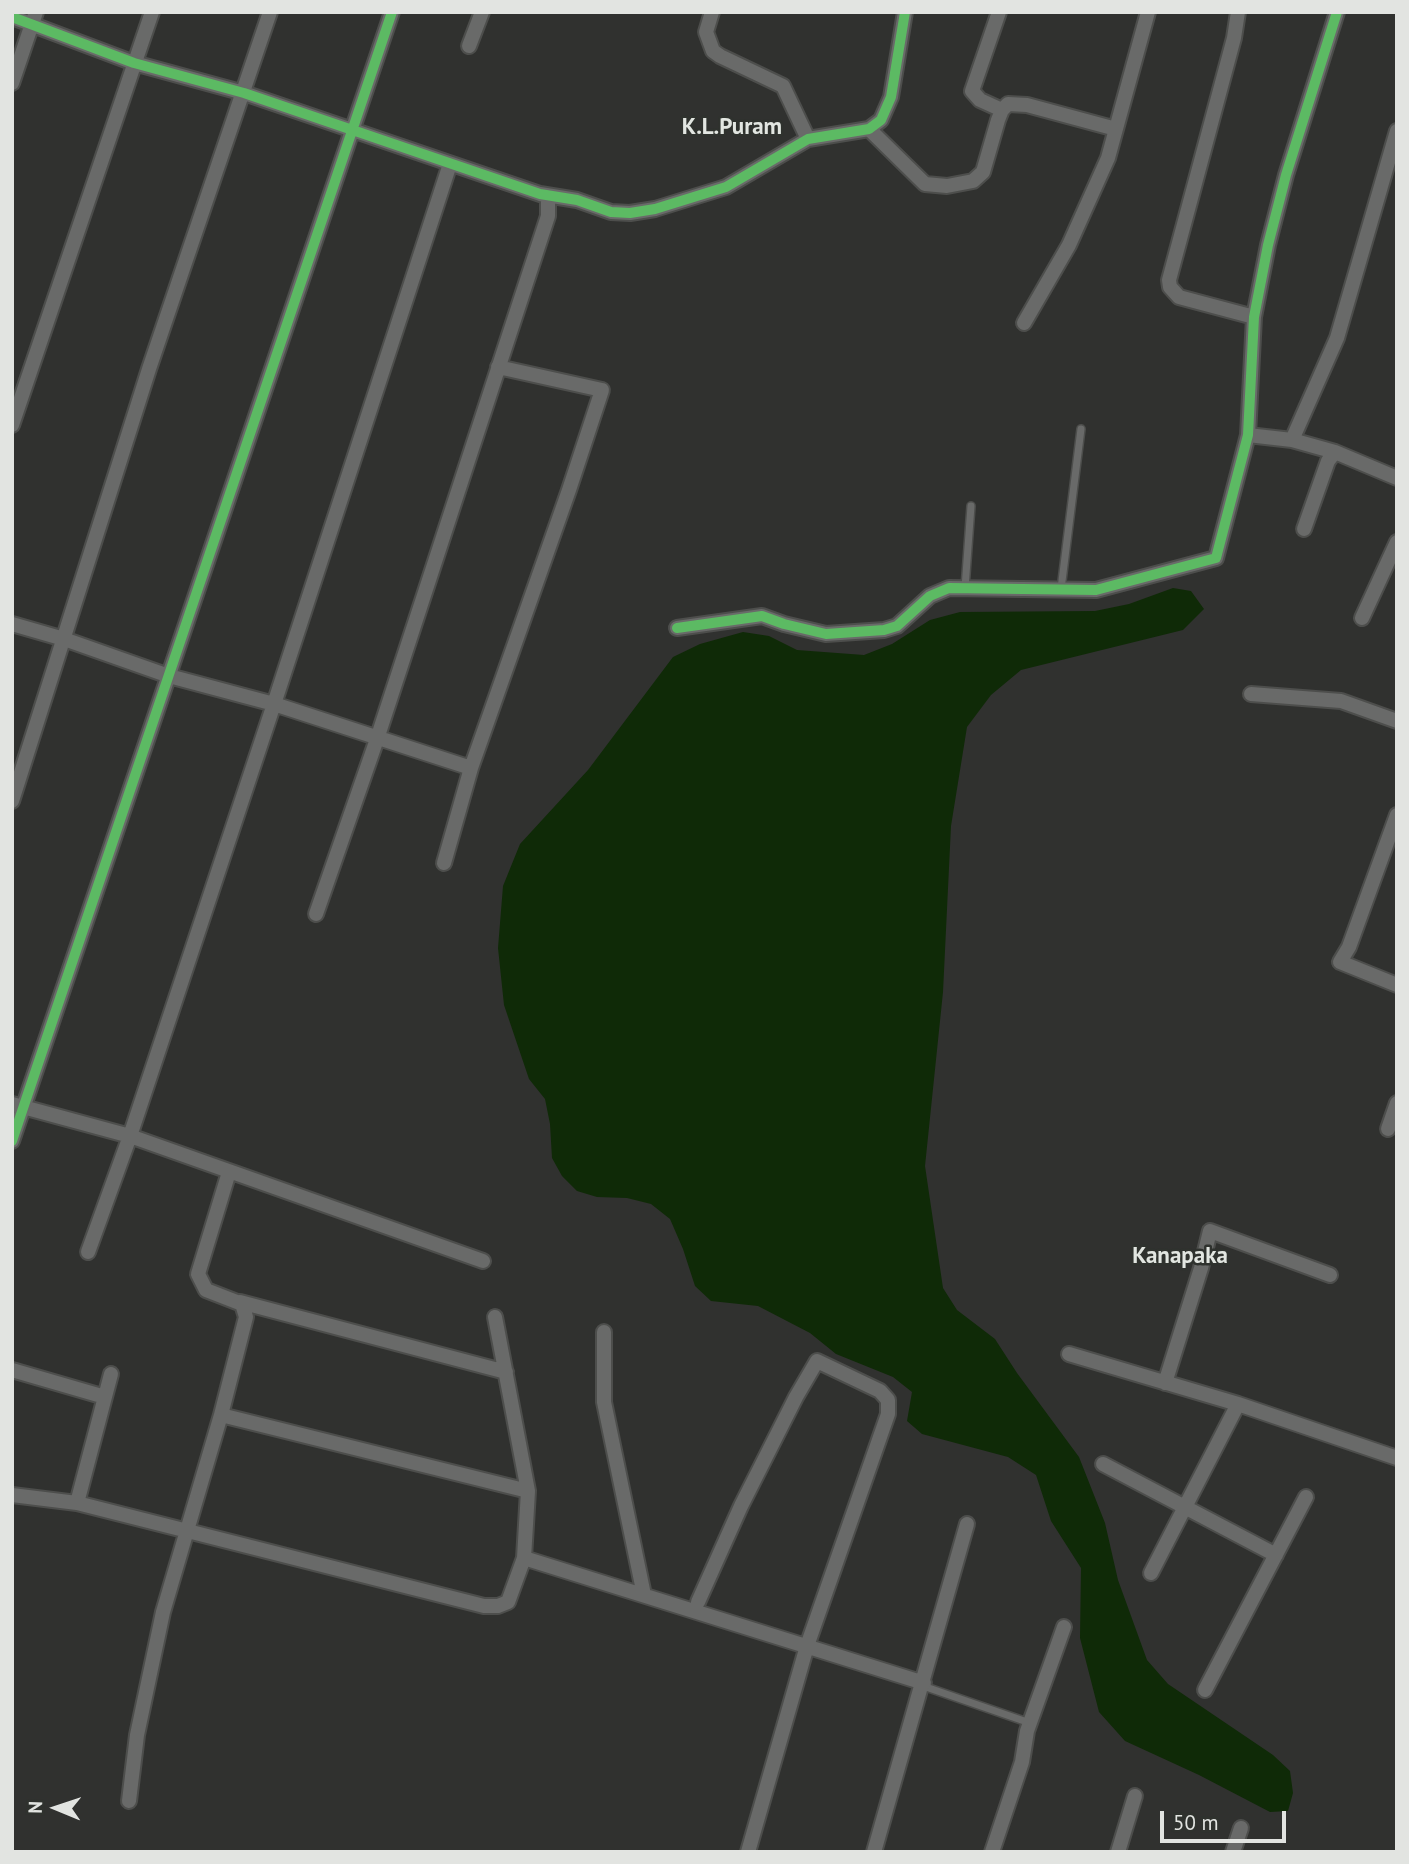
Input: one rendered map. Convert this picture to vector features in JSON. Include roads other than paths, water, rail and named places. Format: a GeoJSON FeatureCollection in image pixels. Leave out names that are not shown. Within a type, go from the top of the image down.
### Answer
{"type":"FeatureCollection","features":[{"type":"Feature","properties":{"kind":"street"},"geometry":{"type":"LineString","coordinates":[[12,425],[152,12]]}},
{"type":"Feature","properties":{"kind":"street"},"geometry":{"type":"LineString","coordinates":[[12,801],[149,369],[270,12]]}},
{"type":"Feature","properties":{"kind":"street"},"geometry":{"type":"LineString","coordinates":[[12,1141],[18,1106],[169,676],[392,12]]}},
{"type":"Feature","properties":{"kind":"street"},"geometry":{"type":"LineString","coordinates":[[469,46],[482,12]]}},
{"type":"Feature","properties":{"kind":"street"},"geometry":{"type":"LineString","coordinates":[[712,12],[706,32],[713,51],[783,86],[808,139]]}},
{"type":"Feature","properties":{"kind":"street"},"geometry":{"type":"LineString","coordinates":[[12,17],[34,18],[134,63],[244,93],[548,197],[577,200],[611,212],[630,213],[655,209],[726,187],[808,139],[869,129],[881,120],[891,97],[905,12]]}},
{"type":"Feature","properties":{"kind":"street"},"geometry":{"type":"LineString","coordinates":[[999,12],[972,91],[980,100],[1002,110]]}},
{"type":"Feature","properties":{"kind":"street"},"geometry":{"type":"LineString","coordinates":[[1024,323],[1069,245],[1108,158],[1148,12]]}},
{"type":"Feature","properties":{"kind":"street"},"geometry":{"type":"LineString","coordinates":[[1238,12],[1234,38],[1169,280],[1170,287],[1179,297],[1254,317]]}},
{"type":"Feature","properties":{"kind":"street"},"geometry":{"type":"LineString","coordinates":[[677,628],[762,616],[826,634],[884,630],[897,626],[935,593],[949,588],[1096,590],[1216,558],[1248,435],[1254,317],[1268,245],[1286,175],[1337,12]]}},
{"type":"Feature","properties":{"kind":"street"},"geometry":{"type":"LineString","coordinates":[[12,83],[34,18]]}},
{"type":"Feature","properties":{"kind":"street"},"geometry":{"type":"LineString","coordinates":[[869,129],[925,184],[947,186],[973,181],[983,172],[1002,110],[1013,102],[1116,129]]}},
{"type":"Feature","properties":{"kind":"street"},"geometry":{"type":"LineString","coordinates":[[1292,440],[1337,338],[1397,131]]}},
{"type":"Feature","properties":{"kind":"street"},"geometry":{"type":"LineString","coordinates":[[89,1252],[274,704],[450,164]]}},
{"type":"Feature","properties":{"kind":"street"},"geometry":{"type":"LineString","coordinates":[[316,914],[377,739],[548,216],[548,197]]}},
{"type":"Feature","properties":{"kind":"street"},"geometry":{"type":"LineString","coordinates":[[444,863],[471,768],[569,490],[601,390],[498,367]]}},
{"type":"Feature","properties":{"kind":"street"},"geometry":{"type":"LineString","coordinates":[[1248,435],[1292,440],[1335,452],[1397,478]]}},
{"type":"Feature","properties":{"kind":"street"},"geometry":{"type":"LineString","coordinates":[[1304,529],[1328,461],[1335,452]]}},
{"type":"Feature","properties":{"kind":"street"},"geometry":{"type":"LineString","coordinates":[[1362,618],[1397,542]]}},
{"type":"Feature","properties":{"kind":"street"},"geometry":{"type":"LineString","coordinates":[[12,624],[64,639],[169,676],[274,704],[471,768]]}},
{"type":"Feature","properties":{"kind":"street"},"geometry":{"type":"LineString","coordinates":[[1251,694],[1341,701],[1397,721]]}},
{"type":"Feature","properties":{"kind":"street"},"geometry":{"type":"LineString","coordinates":[[1397,816],[1349,947],[1340,962],[1397,985]]}},
{"type":"Feature","properties":{"kind":"street"},"geometry":{"type":"LineString","coordinates":[[1388,1129],[1397,1103]]}},
{"type":"Feature","properties":{"kind":"street"},"geometry":{"type":"LineString","coordinates":[[18,1106],[130,1136],[483,1261]]}},
{"type":"Feature","properties":{"kind":"street"},"geometry":{"type":"LineString","coordinates":[[229,1172],[198,1274],[205,1290],[240,1302],[506,1372]]}},
{"type":"Feature","properties":{"kind":"street"},"geometry":{"type":"LineString","coordinates":[[1165,1383],[1210,1231],[1330,1275]]}},
{"type":"Feature","properties":{"kind":"street"},"geometry":{"type":"LineString","coordinates":[[129,1801],[136,1735],[163,1612],[221,1415],[246,1317],[245,1308],[240,1302]]}},
{"type":"Feature","properties":{"kind":"street"},"geometry":{"type":"LineString","coordinates":[[12,1494],[77,1503],[484,1606],[498,1606],[509,1602],[524,1558],[528,1490],[495,1317]]}},
{"type":"Feature","properties":{"kind":"street"},"geometry":{"type":"LineString","coordinates":[[604,1332],[604,1402],[644,1595]]}},
{"type":"Feature","properties":{"kind":"street"},"geometry":{"type":"LineString","coordinates":[[1069,1354],[1238,1404],[1397,1458]]}},
{"type":"Feature","properties":{"kind":"street"},"geometry":{"type":"LineString","coordinates":[[698,1602],[741,1506],[817,1361],[880,1391],[888,1400],[888,1407],[807,1646],[748,1852]]}},
{"type":"Feature","properties":{"kind":"street"},"geometry":{"type":"LineString","coordinates":[[12,1370],[105,1397]]}},
{"type":"Feature","properties":{"kind":"street"},"geometry":{"type":"LineString","coordinates":[[77,1503],[111,1374]]}},
{"type":"Feature","properties":{"kind":"street"},"geometry":{"type":"LineString","coordinates":[[1151,1573],[1238,1404]]}},
{"type":"Feature","properties":{"kind":"street"},"geometry":{"type":"LineString","coordinates":[[221,1415],[528,1490]]}},
{"type":"Feature","properties":{"kind":"street"},"geometry":{"type":"LineString","coordinates":[[1103,1464],[1276,1555]]}},
{"type":"Feature","properties":{"kind":"street"},"geometry":{"type":"LineString","coordinates":[[1205,1690],[1306,1497]]}},
{"type":"Feature","properties":{"kind":"street"},"geometry":{"type":"LineString","coordinates":[[874,1852],[967,1524]]}},
{"type":"Feature","properties":{"kind":"street"},"geometry":{"type":"LineString","coordinates":[[524,1558],[923,1684]]}},
{"type":"Feature","properties":{"kind":"street"},"geometry":{"type":"LineString","coordinates":[[992,1852],[1022,1762],[1030,1723],[1064,1628]]}},
{"type":"Feature","properties":{"kind":"street"},"geometry":{"type":"LineString","coordinates":[[1118,1852],[1135,1796]]}},
{"type":"Feature","properties":{"kind":"street"},"geometry":{"type":"LineString","coordinates":[[1233,1852],[1241,1828]]}},
{"type":"Feature","properties":{"kind":"lane"},"geometry":{"type":"LineString","coordinates":[[1061,589],[1081,429]]}},
{"type":"Feature","properties":{"kind":"lane"},"geometry":{"type":"LineString","coordinates":[[965,588],[971,506]]}},
{"type":"Feature","properties":{"kind":"lane"},"geometry":{"type":"LineString","coordinates":[[923,1684],[1030,1723]]}},
{"type":"Feature","properties":{"kind":"district","name":"K.L.Puram"},"geometry":{"type":"Point","coordinates":[732,127]}},
{"type":"Feature","properties":{"kind":"district","name":"Kanapaka"},"geometry":{"type":"Point","coordinates":[1180,1256]}}]}
